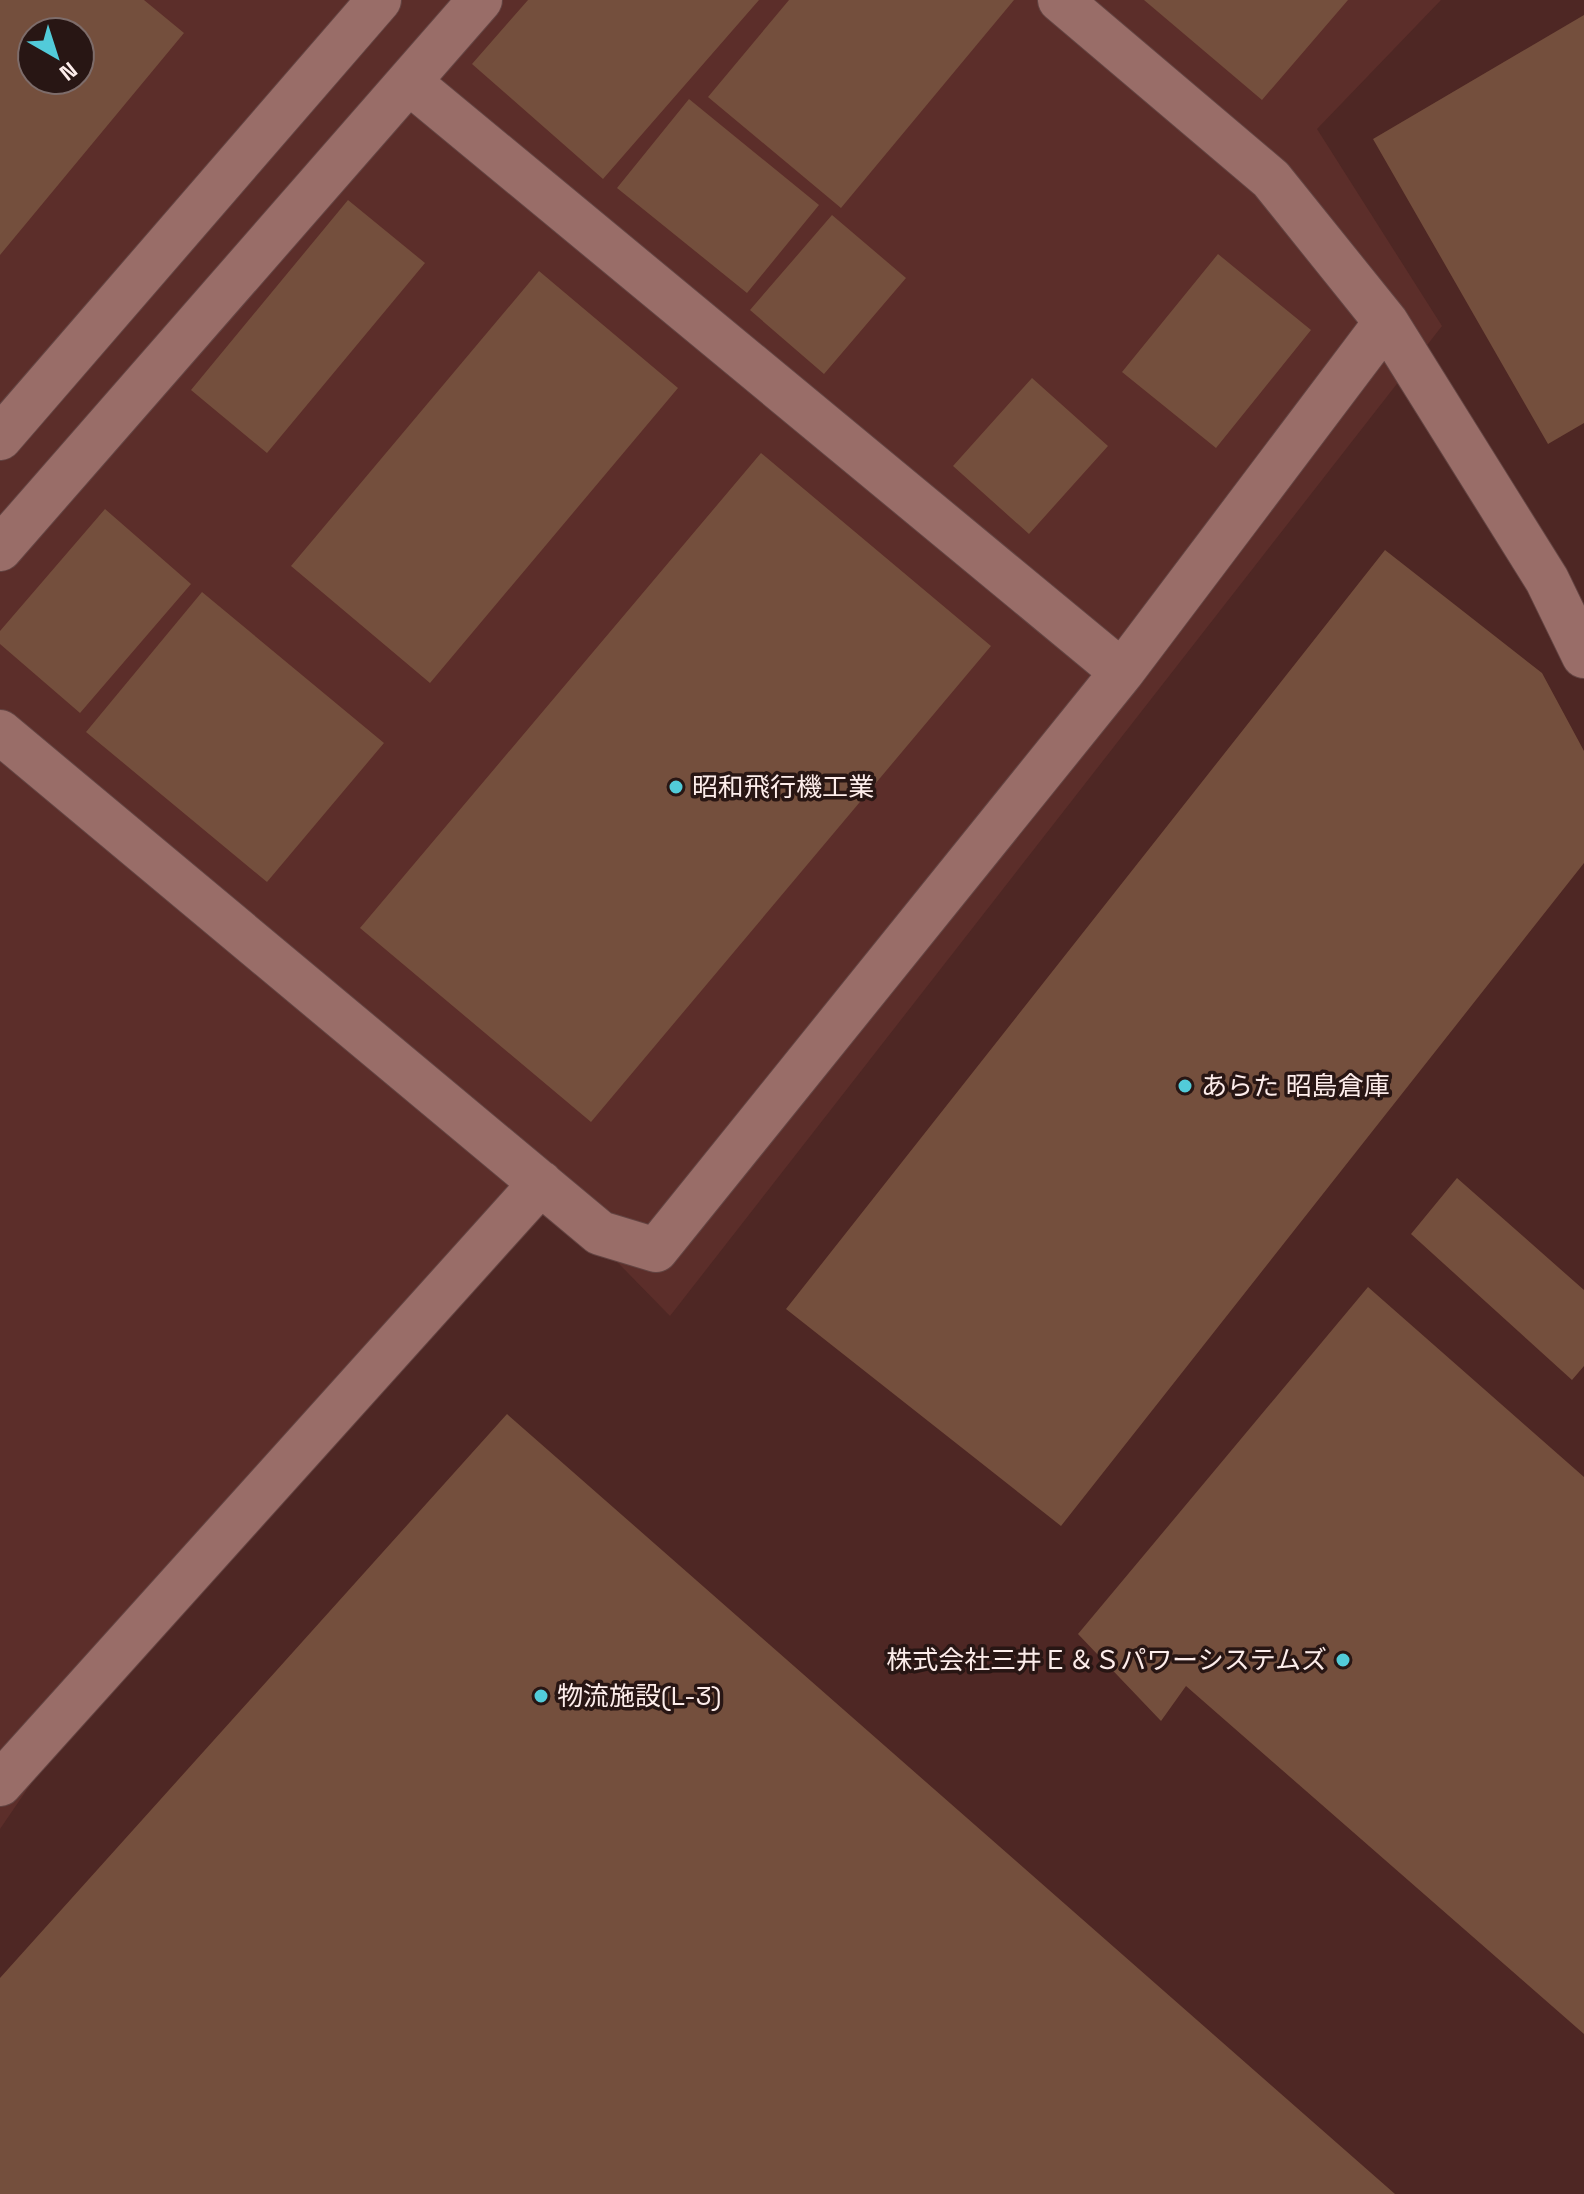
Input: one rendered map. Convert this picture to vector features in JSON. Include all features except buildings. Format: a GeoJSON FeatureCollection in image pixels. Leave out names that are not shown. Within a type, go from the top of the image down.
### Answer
{"type":"FeatureCollection","features":[{"type":"Feature","properties":{"kind":"street"},"geometry":{"type":"LineString","coordinates":[[0,438],[379,0]]}},
{"type":"Feature","properties":{"kind":"street"},"geometry":{"type":"LineString","coordinates":[[0,549],[480,0]]}},
{"type":"Feature","properties":{"kind":"street"},"geometry":{"type":"LineString","coordinates":[[1060,0],[1271,179],[1386,322],[1547,580],[1584,656]]}},
{"type":"Feature","properties":{"kind":"street"},"geometry":{"type":"LineString","coordinates":[[409,82],[1122,672]]}},
{"type":"Feature","properties":{"kind":"street"},"geometry":{"type":"LineString","coordinates":[[0,732],[600,1233],[656,1250],[1122,672],[1386,322]]}},
{"type":"Feature","properties":{"kind":"street"},"geometry":{"type":"LineString","coordinates":[[0,1784],[541,1183]]}},
{"type":"Feature","properties":{"kind":"shaded area"},"geometry":{"type":"Polygon","coordinates":[[[0,0],[1441,0],[1317,129],[1442,326],[670,1316],[541,1184],[130,1639],[0,1829],[0,0]]]}},
{"type":"Feature","properties":{"kind":"place","name":"昭和飛行機工業"},"geometry":{"type":"Point","coordinates":[676,787]}},
{"type":"Feature","properties":{"kind":"place","name":"あらた 昭島倉庫"},"geometry":{"type":"Point","coordinates":[1185,1086]}},
{"type":"Feature","properties":{"kind":"place","name":"株式会社三井Ｅ＆Ｓパワーシステムズ"},"geometry":{"type":"Point","coordinates":[1343,1660]}},
{"type":"Feature","properties":{"kind":"place","name":"物流施設(L-3)"},"geometry":{"type":"Point","coordinates":[541,1696]}}]}
